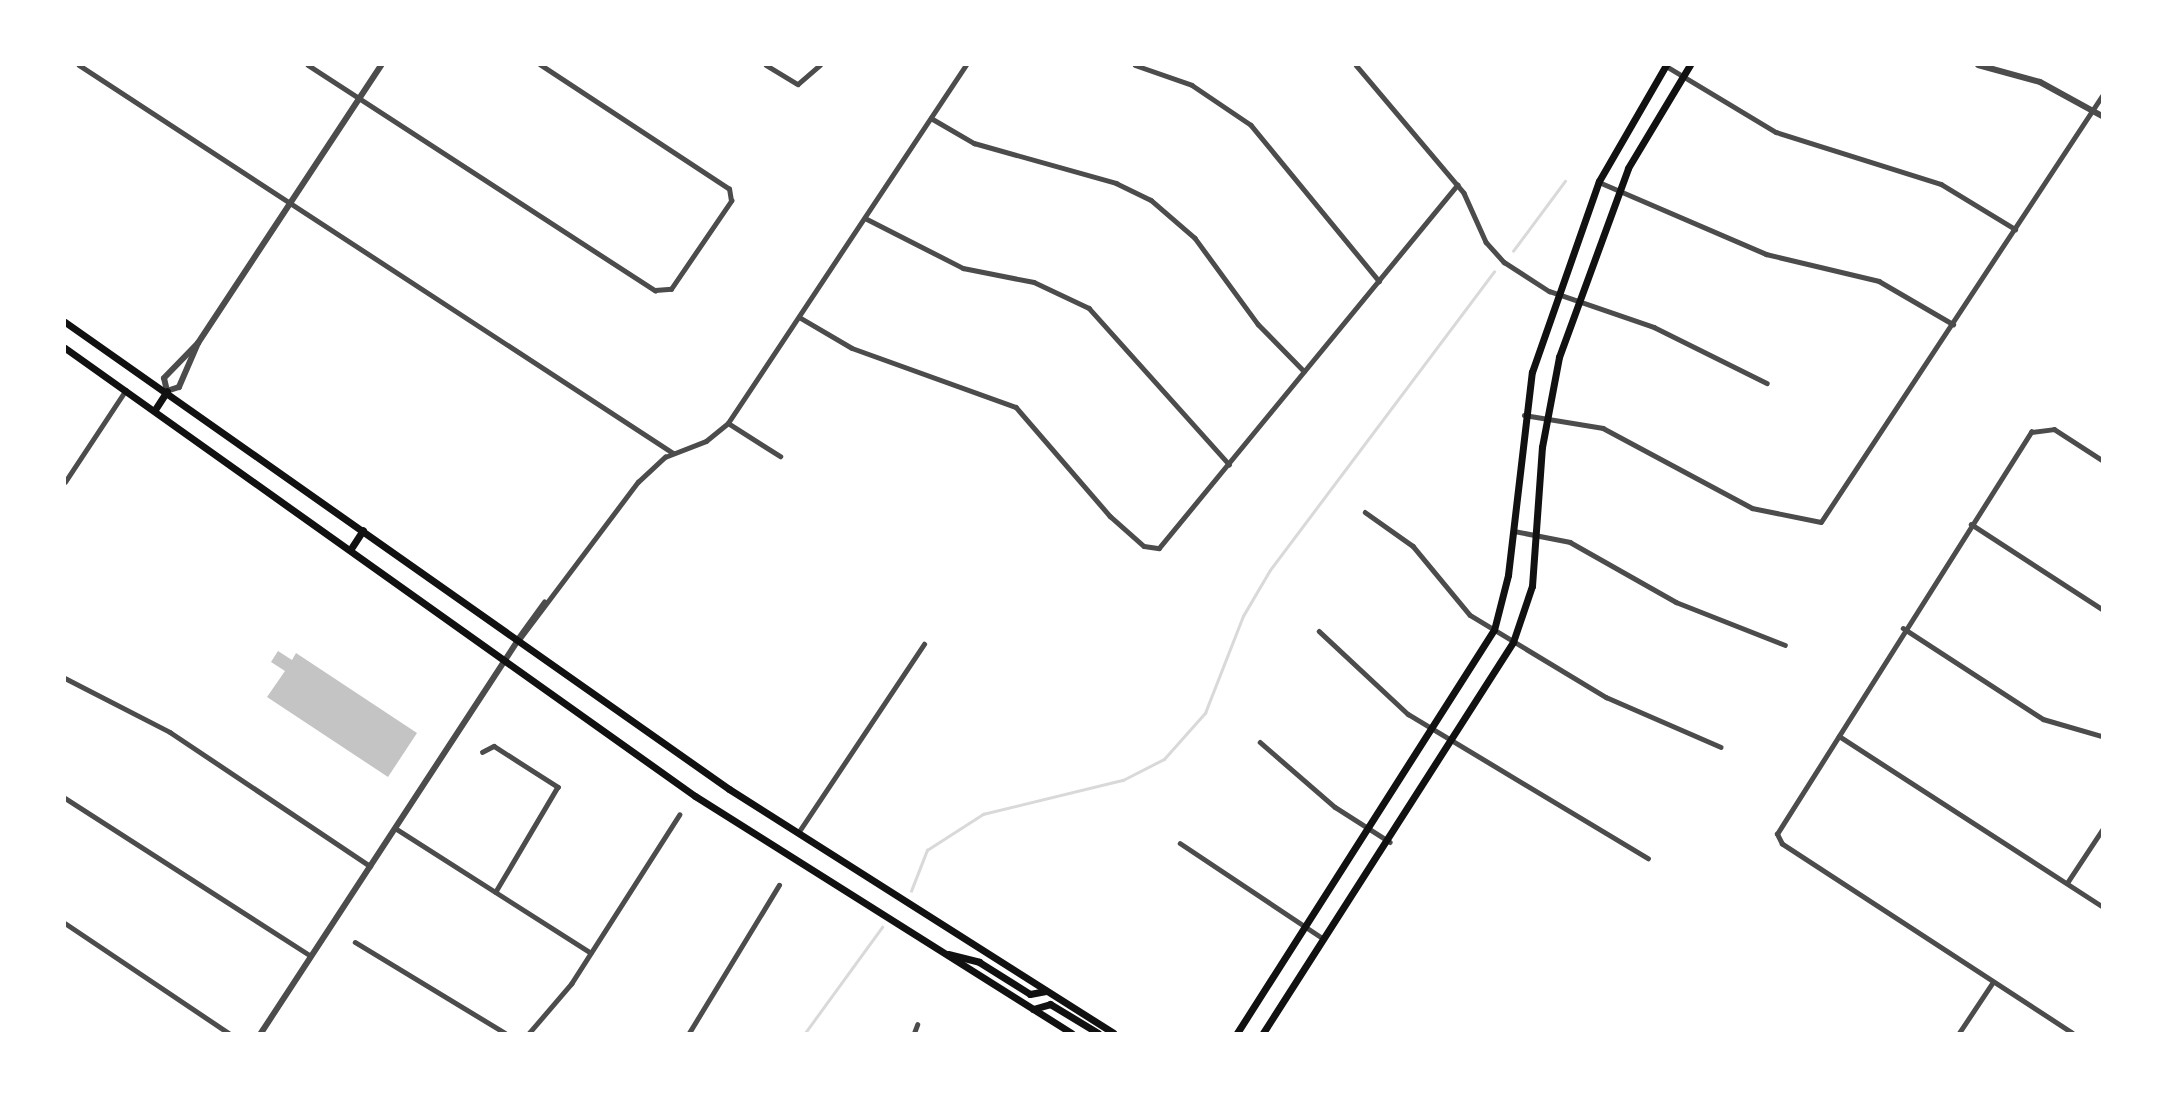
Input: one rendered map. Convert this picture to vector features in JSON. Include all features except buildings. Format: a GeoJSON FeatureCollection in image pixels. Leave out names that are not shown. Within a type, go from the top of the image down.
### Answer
{"type":"FeatureCollection","features":[{"type":"Feature","properties":{"kind":"main road"},"geometry":{"type":"LineString","coordinates":[[1237,1033],[1366,829],[1434,730],[1494,630],[1514,531],[1523,415],[1558,294],[1599,181],[1666,65]]}},
{"type":"Feature","properties":{"kind":"main road"},"geometry":{"type":"LineString","coordinates":[[1263,1033],[1454,743],[1513,642],[1532,586],[1546,417],[1578,300],[1639,147],[1690,65]]}},
{"type":"Feature","properties":{"kind":"main road"},"geometry":{"type":"LineString","coordinates":[[65,322],[167,391],[517,642],[798,833],[1113,1033]]}},
{"type":"Feature","properties":{"kind":"main road"},"geometry":{"type":"LineString","coordinates":[[65,348],[156,408],[352,547],[705,803],[1072,1033]]}},
{"type":"Feature","properties":{"kind":"main road"},"geometry":{"type":"LineString","coordinates":[[156,408],[167,391]]}},
{"type":"Feature","properties":{"kind":"main road"},"geometry":{"type":"LineString","coordinates":[[352,547],[363,530]]}},
{"type":"Feature","properties":{"kind":"main road"},"geometry":{"type":"LineString","coordinates":[[944,953],[979,962],[1030,994],[1046,990]]}},
{"type":"Feature","properties":{"kind":"main road"},"geometry":{"type":"LineString","coordinates":[[1033,1009],[1050,1004],[1098,1033]]}},
{"type":"Feature","properties":{"kind":"street"},"geometry":{"type":"LineString","coordinates":[[79,65],[673,453]]}},
{"type":"Feature","properties":{"kind":"street"},"geometry":{"type":"LineString","coordinates":[[308,65],[660,291],[675,286],[731,193],[540,65]]}},
{"type":"Feature","properties":{"kind":"street"},"geometry":{"type":"LineString","coordinates":[[198,342],[164,377],[167,391],[179,387],[198,342],[381,65]]}},
{"type":"Feature","properties":{"kind":"street"},"geometry":{"type":"LineString","coordinates":[[766,65],[798,84],[820,65]]}},
{"type":"Feature","properties":{"kind":"street"},"geometry":{"type":"LineString","coordinates":[[261,1033],[506,660],[531,612],[545,601],[638,482],[673,453],[706,441],[728,424],[966,65]]}},
{"type":"Feature","properties":{"kind":"street"},"geometry":{"type":"LineString","coordinates":[[1135,65],[1192,86],[1251,125],[1379,281]]}},
{"type":"Feature","properties":{"kind":"street"},"geometry":{"type":"LineString","coordinates":[[1356,65],[1457,185],[1495,253],[1558,294],[1654,327],[1767,383]]}},
{"type":"Feature","properties":{"kind":"street"},"geometry":{"type":"LineString","coordinates":[[1666,65],[1776,132],[1941,184],[2015,229]]}},
{"type":"Feature","properties":{"kind":"street"},"geometry":{"type":"LineString","coordinates":[[1978,65],[2040,82],[2102,116]]}},
{"type":"Feature","properties":{"kind":"street"},"geometry":{"type":"LineString","coordinates":[[1523,415],[1546,417],[1623,435],[1752,508],[1821,522],[2102,96]]}},
{"type":"Feature","properties":{"kind":"street"},"geometry":{"type":"LineString","coordinates":[[931,118],[985,147],[1116,183],[1151,200],[1195,238],[1258,324],[1304,371]]}},
{"type":"Feature","properties":{"kind":"street"},"geometry":{"type":"LineString","coordinates":[[1599,181],[1766,254],[1879,281],[1953,324]]}},
{"type":"Feature","properties":{"kind":"street"},"geometry":{"type":"LineString","coordinates":[[799,317],[852,348],[1016,407],[1095,501],[1154,549],[1163,546],[1457,185]]}},
{"type":"Feature","properties":{"kind":"street"},"geometry":{"type":"LineString","coordinates":[[864,218],[963,268],[1044,285],[1089,308],[1229,464]]}},
{"type":"Feature","properties":{"kind":"street"},"geometry":{"type":"LineString","coordinates":[[65,482],[127,389]]}},
{"type":"Feature","properties":{"kind":"street"},"geometry":{"type":"LineString","coordinates":[[728,424],[780,456]]}},
{"type":"Feature","properties":{"kind":"street"},"geometry":{"type":"LineString","coordinates":[[2072,1033],[1779,839],[1779,826],[1839,736],[1903,628],[2031,432],[2042,426],[2102,460]]}},
{"type":"Feature","properties":{"kind":"street"},"geometry":{"type":"LineString","coordinates":[[1365,512],[1413,546],[1470,615],[1626,708],[1721,747]]}},
{"type":"Feature","properties":{"kind":"street"},"geometry":{"type":"LineString","coordinates":[[1971,524],[2102,609]]}},
{"type":"Feature","properties":{"kind":"street"},"geometry":{"type":"LineString","coordinates":[[1514,531],[1537,533],[1570,542],[1676,602],[1785,645]]}},
{"type":"Feature","properties":{"kind":"street"},"geometry":{"type":"LineString","coordinates":[[517,642],[540,619],[545,601]]}},
{"type":"Feature","properties":{"kind":"street"},"geometry":{"type":"LineString","coordinates":[[1903,628],[2043,719],[2102,736]]}},
{"type":"Feature","properties":{"kind":"street"},"geometry":{"type":"LineString","coordinates":[[1319,631],[1398,706],[1454,743],[1648,858]]}},
{"type":"Feature","properties":{"kind":"street"},"geometry":{"type":"LineString","coordinates":[[798,833],[924,643]]}},
{"type":"Feature","properties":{"kind":"street"},"geometry":{"type":"LineString","coordinates":[[65,678],[170,732],[370,866]]}},
{"type":"Feature","properties":{"kind":"street"},"geometry":{"type":"LineString","coordinates":[[1839,736],[2102,906]]}},
{"type":"Feature","properties":{"kind":"street"},"geometry":{"type":"LineString","coordinates":[[1260,742],[1366,829],[1390,842]]}},
{"type":"Feature","properties":{"kind":"street"},"geometry":{"type":"LineString","coordinates":[[482,752],[494,746],[558,788],[496,892]]}},
{"type":"Feature","properties":{"kind":"street"},"geometry":{"type":"LineString","coordinates":[[65,798],[312,956]]}},
{"type":"Feature","properties":{"kind":"street"},"geometry":{"type":"LineString","coordinates":[[529,1033],[591,953],[678,815]]}},
{"type":"Feature","properties":{"kind":"street"},"geometry":{"type":"LineString","coordinates":[[395,828],[591,953]]}},
{"type":"Feature","properties":{"kind":"street"},"geometry":{"type":"LineString","coordinates":[[2067,883],[2102,830]]}},
{"type":"Feature","properties":{"kind":"street"},"geometry":{"type":"LineString","coordinates":[[1180,843],[1324,940]]}},
{"type":"Feature","properties":{"kind":"street"},"geometry":{"type":"LineString","coordinates":[[690,1033],[779,885]]}},
{"type":"Feature","properties":{"kind":"street"},"geometry":{"type":"LineString","coordinates":[[65,923],[229,1033]]}},
{"type":"Feature","properties":{"kind":"street"},"geometry":{"type":"LineString","coordinates":[[355,942],[505,1033]]}},
{"type":"Feature","properties":{"kind":"street"},"geometry":{"type":"LineString","coordinates":[[1959,1033],[1993,982]]}},
{"type":"Feature","properties":{"kind":"street"},"geometry":{"type":"LineString","coordinates":[[914,1033],[917,1025]]}},
{"type":"Feature","properties":{"kind":"waterway"},"geometry":{"type":"LineString","coordinates":[[1513,251],[1565,181]]}},
{"type":"Feature","properties":{"kind":"waterway"},"geometry":{"type":"LineString","coordinates":[[911,891],[927,850],[983,814],[1123,780],[1164,759],[1205,713],[1243,616],[1270,570],[1494,272]]}},
{"type":"Feature","properties":{"kind":"waterway"},"geometry":{"type":"LineString","coordinates":[[805,1033],[882,927]]}}]}
